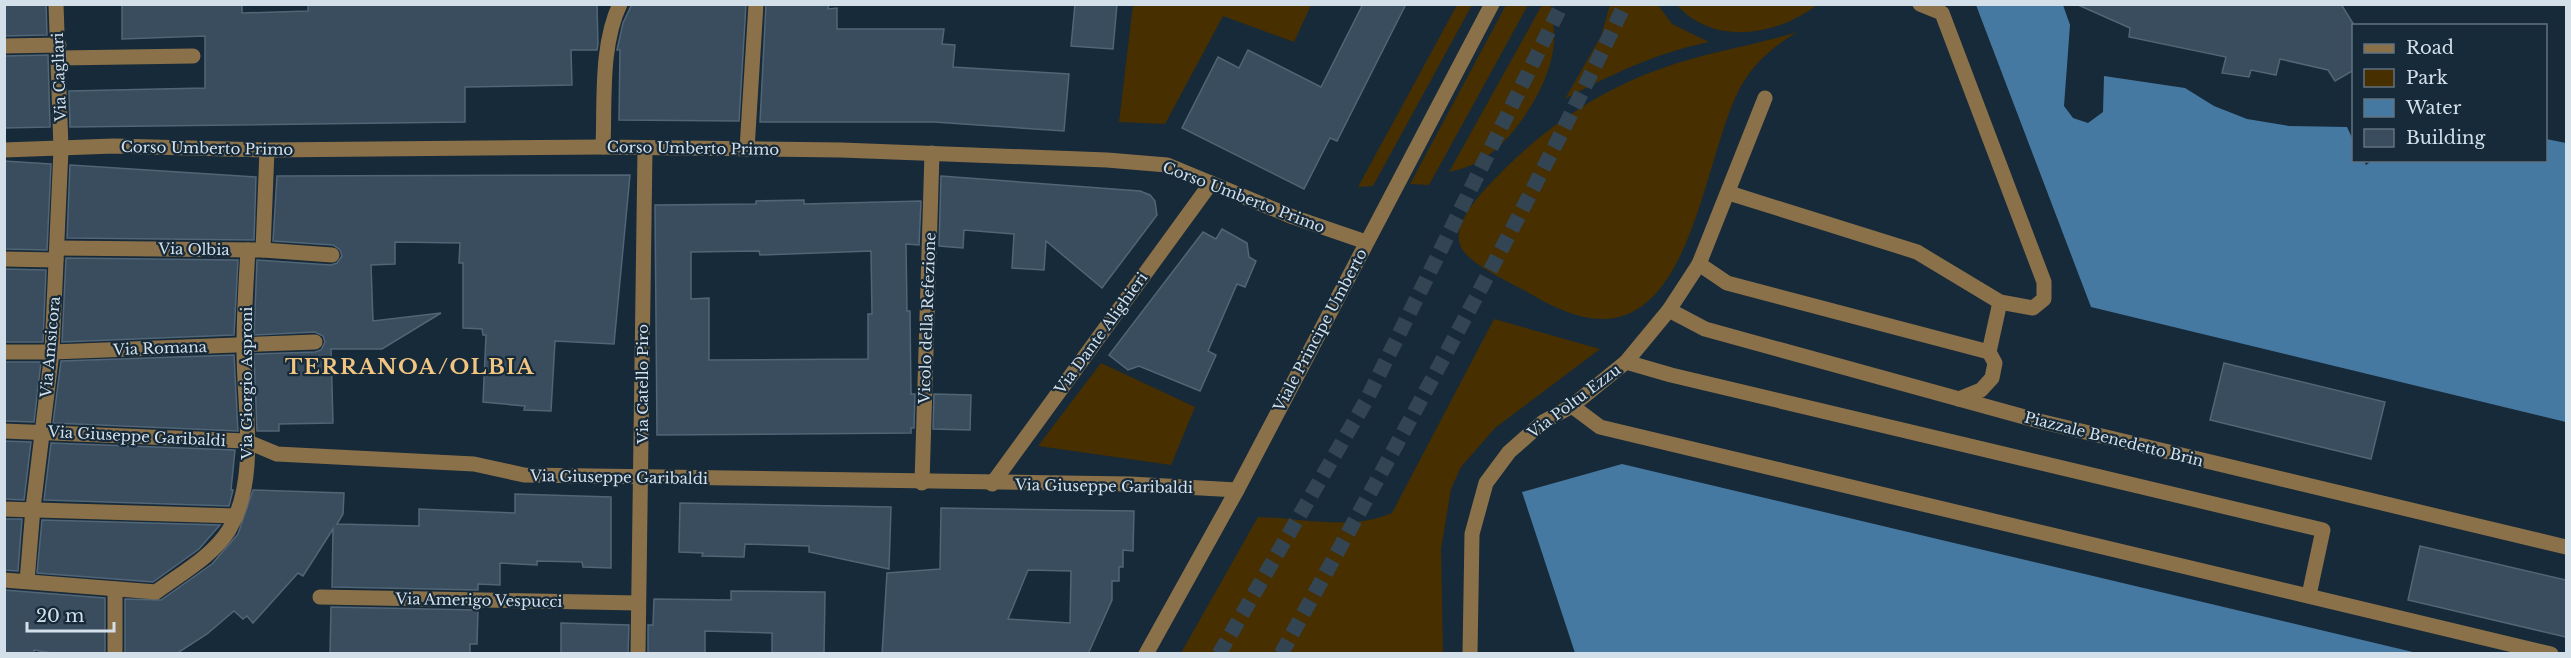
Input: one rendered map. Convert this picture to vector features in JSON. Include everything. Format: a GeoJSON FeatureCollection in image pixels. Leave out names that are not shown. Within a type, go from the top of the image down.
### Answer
{"type":"FeatureCollection","features":[{"type":"Feature","properties":{"kind":"street","name":"Via Cagliari"},"geometry":{"type":"LineString","coordinates":[[56,4],[61,149]]}},
{"type":"Feature","properties":{"kind":"street"},"geometry":{"type":"LineString","coordinates":[[603,147],[611,31],[620,4]]}},
{"type":"Feature","properties":{"kind":"street"},"geometry":{"type":"LineString","coordinates":[[747,150],[756,4]]}},
{"type":"Feature","properties":{"kind":"street","name":"Viale Principe Umberto"},"geometry":{"type":"LineString","coordinates":[[1146,654],[1237,490],[1492,4]]}},
{"type":"Feature","properties":{"kind":"street"},"geometry":{"type":"LineString","coordinates":[[1729,193],[1917,252],[2000,302],[2034,308],[2044,299],[2044,282],[1942,14],[1920,4]]}},
{"type":"Feature","properties":{"kind":"street"},"geometry":{"type":"LineString","coordinates":[[4,46],[59,51],[193,56]]}},
{"type":"Feature","properties":{"kind":"street","name":"Via Poltu Ezzu"},"geometry":{"type":"LineString","coordinates":[[1470,654],[1472,534],[1486,483],[1509,452],[1543,422],[1572,406],[1626,362],[1669,310],[1699,264],[1765,98]]}},
{"type":"Feature","properties":{"kind":"street","name":"Corso Umberto Primo"},"geometry":{"type":"LineString","coordinates":[[4,150],[114,146],[267,150],[603,147],[645,150],[932,153],[1167,165],[1293,217],[1366,242]]}},
{"type":"Feature","properties":{"kind":"street","name":"Via Amsicora"},"geometry":{"type":"LineString","coordinates":[[27,581],[33,508],[52,352],[61,149]]}},
{"type":"Feature","properties":{"kind":"street","name":"Via Giorgio Asproni"},"geometry":{"type":"LineString","coordinates":[[236,516],[246,473],[244,345],[267,150]]}},
{"type":"Feature","properties":{"kind":"street","name":"Via Catello Piro"},"geometry":{"type":"LineString","coordinates":[[638,654],[645,150]]}},
{"type":"Feature","properties":{"kind":"street","name":"Vicolo della Refezione"},"geometry":{"type":"LineString","coordinates":[[922,483],[932,153]]}},
{"type":"Feature","properties":{"kind":"street","name":"Via Dante Alighieri"},"geometry":{"type":"LineString","coordinates":[[992,484],[1211,183]]}},
{"type":"Feature","properties":{"kind":"street","name":"Via Olbia"},"geometry":{"type":"LineString","coordinates":[[4,259],[56,254],[256,250],[332,255]]}},
{"type":"Feature","properties":{"kind":"street"},"geometry":{"type":"LineString","coordinates":[[1699,264],[1727,283],[1989,352]]}},
{"type":"Feature","properties":{"kind":"street"},"geometry":{"type":"LineString","coordinates":[[1959,399],[1980,390],[1992,378],[1995,363],[1989,352],[2000,302]]}},
{"type":"Feature","properties":{"kind":"street","name":"Piazzale Benedetto Brin"},"geometry":{"type":"LineString","coordinates":[[1669,310],[1705,329],[2039,422],[2566,547]]}},
{"type":"Feature","properties":{"kind":"street","name":"Via Romana"},"geometry":{"type":"LineString","coordinates":[[4,352],[315,342]]}},
{"type":"Feature","properties":{"kind":"street"},"geometry":{"type":"LineString","coordinates":[[1626,362],[1671,375],[2323,530],[2309,595]]}},
{"type":"Feature","properties":{"kind":"street"},"geometry":{"type":"LineString","coordinates":[[1572,406],[1600,427],[2551,654]]}},
{"type":"Feature","properties":{"kind":"street","name":"Via Giuseppe Garibaldi"},"geometry":{"type":"LineString","coordinates":[[4,431],[246,441],[277,454],[474,464],[524,475],[922,483],[1130,484],[1237,490]]}},
{"type":"Feature","properties":{"kind":"street"},"geometry":{"type":"LineString","coordinates":[[4,509],[33,508],[236,516],[227,533],[211,550],[156,592],[4,580]]}},
{"type":"Feature","properties":{"kind":"street"},"geometry":{"type":"LineString","coordinates":[[115,589],[115,654]]}},
{"type":"Feature","properties":{"kind":"street","name":"Via Amerigo Vespucci"},"geometry":{"type":"LineString","coordinates":[[320,597],[638,603]]}},
{"type":"Feature","properties":{"kind":"green space"},"geometry":{"type":"Polygon","coordinates":[[[1133,4],[1311,5],[1294,42],[1223,16],[1165,124],[1119,122],[1133,4]]]}},
{"type":"Feature","properties":{"kind":"green space"},"geometry":{"type":"Polygon","coordinates":[[[1457,5],[1472,5],[1373,186],[1358,187],[1457,5]]]}},
{"type":"Feature","properties":{"kind":"green space"},"geometry":{"type":"Polygon","coordinates":[[[1506,5],[1528,5],[1429,185],[1410,184],[1506,5]]]}},
{"type":"Feature","properties":{"kind":"green space"},"geometry":{"type":"Polygon","coordinates":[[[1542,5],[1551,5],[1554,42],[1546,77],[1537,95],[1501,145],[1472,165],[1449,172],[1542,5]]]}},
{"type":"Feature","properties":{"kind":"green space"},"geometry":{"type":"Polygon","coordinates":[[[1610,5],[1658,5],[1672,24],[1709,42],[1635,65],[1565,99],[1601,36],[1610,5]]]}},
{"type":"Feature","properties":{"kind":"green space"},"geometry":{"type":"Polygon","coordinates":[[[1677,5],[1817,5],[1784,24],[1746,32],[1709,27],[1692,18],[1677,5]]]}},
{"type":"Feature","properties":{"kind":"green space"},"geometry":{"type":"Polygon","coordinates":[[[1797,32],[1765,56],[1745,79],[1729,114],[1698,213],[1685,246],[1670,275],[1651,298],[1628,314],[1603,319],[1564,311],[1480,266],[1464,252],[1460,245],[1460,230],[1466,214],[1477,199],[1526,149],[1568,116],[1614,89],[1663,68],[1797,32]]]}},
{"type":"Feature","properties":{"kind":"green space"},"geometry":{"type":"Polygon","coordinates":[[[1494,319],[1600,349],[1495,428],[1461,467],[1451,489],[1441,549],[1443,653],[1181,653],[1258,517],[1343,522],[1360,521],[1392,513],[1494,319]]]}},
{"type":"Feature","properties":{"kind":"green space"},"geometry":{"type":"Polygon","coordinates":[[[1101,363],[1195,407],[1171,465],[1038,446],[1101,363]]]}},
{"type":"Feature","properties":{"kind":"water"},"geometry":{"type":"Polygon","coordinates":[[[1976,5],[2063,5],[2070,25],[2064,106],[2073,118],[2088,123],[2103,112],[2104,76],[2185,88],[2214,106],[2247,119],[2289,126],[2347,127],[2352,138],[2352,162],[2364,162],[2366,165],[2370,162],[2547,162],[2547,139],[2566,143],[2566,422],[2091,307],[1976,5]]]}},
{"type":"Feature","properties":{"kind":"water"},"geometry":{"type":"Polygon","coordinates":[[[1622,464],[2417,653],[1575,653],[1522,492],[1622,464]]]}},
{"type":"Feature","properties":{"kind":"building"},"geometry":{"type":"Polygon","coordinates":[[[4,4],[46,4],[47,35],[4,36],[4,4]]]}},
{"type":"Feature","properties":{"kind":"building"},"geometry":{"type":"Polygon","coordinates":[[[122,4],[242,4],[242,13],[308,11],[308,4],[597,4],[598,44],[597,50],[571,50],[572,85],[465,87],[465,122],[70,127],[69,91],[205,88],[205,36],[122,39],[122,4]]]}},
{"type":"Feature","properties":{"kind":"building"},"geometry":{"type":"Polygon","coordinates":[[[632,4],[746,4],[739,121],[619,120],[620,50],[617,50],[623,23],[632,4]]]}},
{"type":"Feature","properties":{"kind":"building"},"geometry":{"type":"Polygon","coordinates":[[[766,4],[829,4],[828,9],[837,8],[837,29],[944,29],[942,44],[955,45],[953,67],[1069,74],[1064,131],[934,122],[760,122],[766,4]]]}},
{"type":"Feature","properties":{"kind":"building"},"geometry":{"type":"Polygon","coordinates":[[[1075,4],[1117,4],[1113,49],[1071,46],[1075,4]]]}},
{"type":"Feature","properties":{"kind":"building"},"geometry":{"type":"Polygon","coordinates":[[[1363,4],[1406,4],[1337,141],[1330,138],[1304,189],[1182,128],[1218,57],[1239,68],[1248,50],[1321,87],[1363,4]]]}},
{"type":"Feature","properties":{"kind":"building"},"geometry":{"type":"Polygon","coordinates":[[[2076,4],[2341,4],[2353,24],[2352,71],[2335,81],[2328,70],[2280,59],[2276,75],[2251,70],[2249,77],[2222,73],[2226,57],[2129,37],[2130,28],[2076,4]]]}},
{"type":"Feature","properties":{"kind":"building"},"geometry":{"type":"Polygon","coordinates":[[[48,55],[50,127],[4,128],[4,56],[48,55]]]}},
{"type":"Feature","properties":{"kind":"building"},"geometry":{"type":"Polygon","coordinates":[[[4,161],[51,164],[47,250],[4,249],[4,161]]]}},
{"type":"Feature","properties":{"kind":"building"},"geometry":{"type":"Polygon","coordinates":[[[70,165],[256,177],[254,240],[67,238],[70,165]]]}},
{"type":"Feature","properties":{"kind":"building"},"geometry":{"type":"Polygon","coordinates":[[[630,175],[614,344],[555,341],[551,411],[524,410],[525,406],[483,402],[486,335],[483,335],[482,329],[463,328],[463,263],[459,263],[460,243],[395,242],[395,264],[371,265],[373,321],[441,313],[382,349],[331,349],[333,423],[279,424],[279,431],[257,431],[254,354],[315,352],[321,350],[325,342],[323,336],[315,332],[254,335],[257,260],[331,265],[337,263],[342,256],[340,250],[333,245],[273,241],[277,176],[630,175]]]}},
{"type":"Feature","properties":{"kind":"building"},"geometry":{"type":"Polygon","coordinates":[[[941,176],[1140,191],[1150,195],[1155,201],[1157,215],[1102,288],[1046,241],[1044,270],[1012,268],[1014,234],[964,230],[963,248],[939,246],[941,176]]]}},
{"type":"Feature","properties":{"kind":"building"},"geometry":{"type":"Polygon","coordinates":[[[804,200],[804,204],[921,201],[919,245],[906,244],[911,394],[915,394],[914,428],[911,428],[911,433],[657,435],[655,205],[756,204],[756,201],[804,200]],[[759,251],[691,252],[691,299],[709,298],[709,360],[868,359],[868,314],[872,314],[871,251],[760,255],[759,251]]]}},
{"type":"Feature","properties":{"kind":"building"},"geometry":{"type":"Polygon","coordinates":[[[1222,229],[1247,243],[1249,257],[1256,261],[1245,287],[1237,284],[1208,351],[1216,355],[1200,391],[1139,366],[1128,370],[1109,355],[1203,232],[1216,239],[1222,229]]]}},
{"type":"Feature","properties":{"kind":"building"},"geometry":{"type":"Polygon","coordinates":[[[66,258],[238,260],[234,335],[62,342],[66,258]]]}},
{"type":"Feature","properties":{"kind":"building"},"geometry":{"type":"Polygon","coordinates":[[[4,269],[46,270],[43,342],[4,342],[4,269]]]}},
{"type":"Feature","properties":{"kind":"building"},"geometry":{"type":"Polygon","coordinates":[[[234,355],[238,431],[53,423],[61,361],[234,355]]]}},
{"type":"Feature","properties":{"kind":"building"},"geometry":{"type":"Polygon","coordinates":[[[4,362],[41,362],[34,422],[4,421],[4,362]]]}},
{"type":"Feature","properties":{"kind":"building"},"geometry":{"type":"Polygon","coordinates":[[[2224,363],[2385,402],[2371,459],[2210,420],[2224,363]]]}},
{"type":"Feature","properties":{"kind":"building"},"geometry":{"type":"Polygon","coordinates":[[[934,394],[971,395],[970,430],[933,429],[934,394]]]}},
{"type":"Feature","properties":{"kind":"building"},"geometry":{"type":"Polygon","coordinates":[[[4,441],[31,442],[24,500],[4,499],[4,441]]]}},
{"type":"Feature","properties":{"kind":"building"},"geometry":{"type":"Polygon","coordinates":[[[51,443],[235,450],[231,490],[233,490],[229,506],[44,500],[51,443]]]}},
{"type":"Feature","properties":{"kind":"building"},"geometry":{"type":"Polygon","coordinates":[[[253,490],[344,493],[343,514],[337,524],[419,526],[419,509],[515,513],[515,494],[611,497],[611,568],[583,567],[582,562],[537,561],[537,565],[500,563],[500,585],[478,584],[478,590],[332,587],[333,529],[303,576],[298,573],[253,623],[247,616],[243,619],[234,611],[207,634],[176,654],[125,654],[125,599],[161,600],[212,564],[238,534],[253,490]]]}},
{"type":"Feature","properties":{"kind":"building"},"geometry":{"type":"Polygon","coordinates":[[[680,503],[891,507],[889,569],[809,552],[809,546],[745,544],[744,557],[702,556],[703,553],[679,552],[680,503]]]}},
{"type":"Feature","properties":{"kind":"building"},"geometry":{"type":"Polygon","coordinates":[[[941,508],[1134,511],[1133,551],[1123,550],[1123,567],[1119,567],[1119,581],[1112,581],[1112,600],[1088,654],[882,654],[887,573],[940,569],[941,508]],[[1028,570],[1008,619],[1070,623],[1071,571],[1028,570]]]}},
{"type":"Feature","properties":{"kind":"building"},"geometry":{"type":"Polygon","coordinates":[[[4,519],[22,519],[18,571],[4,570],[4,519]]]}},
{"type":"Feature","properties":{"kind":"building"},"geometry":{"type":"Polygon","coordinates":[[[42,520],[220,525],[199,549],[153,582],[37,573],[42,520]]]}},
{"type":"Feature","properties":{"kind":"building"},"geometry":{"type":"Polygon","coordinates":[[[2420,546],[2566,580],[2566,637],[2408,600],[2420,546]]]}},
{"type":"Feature","properties":{"kind":"building"},"geometry":{"type":"Polygon","coordinates":[[[4,590],[105,598],[105,654],[57,654],[34,650],[34,654],[4,654],[4,590]]]}},
{"type":"Feature","properties":{"kind":"building"},"geometry":{"type":"Polygon","coordinates":[[[731,591],[825,592],[824,654],[772,654],[772,633],[705,631],[705,654],[648,654],[648,625],[653,625],[654,599],[731,600],[731,591]]]}},
{"type":"Feature","properties":{"kind":"building"},"geometry":{"type":"Polygon","coordinates":[[[331,607],[478,610],[477,644],[470,644],[470,654],[330,654],[331,607]]]}},
{"type":"Feature","properties":{"kind":"building"},"geometry":{"type":"Polygon","coordinates":[[[561,623],[629,625],[628,654],[561,654],[561,623]]]}},
{"type":"Feature","properties":{"kind":"tunnel"},"geometry":{"type":"LineString","coordinates":[[1219,654],[1366,401],[1562,4]]}},
{"type":"Feature","properties":{"kind":"tunnel"},"geometry":{"type":"LineString","coordinates":[[1281,654],[1501,250],[1625,4]]}},
{"type":"Feature","properties":{"kind":"district","name":"TERRANOA/OLBIA"},"geometry":{"type":"Point","coordinates":[410,367]}}]}
